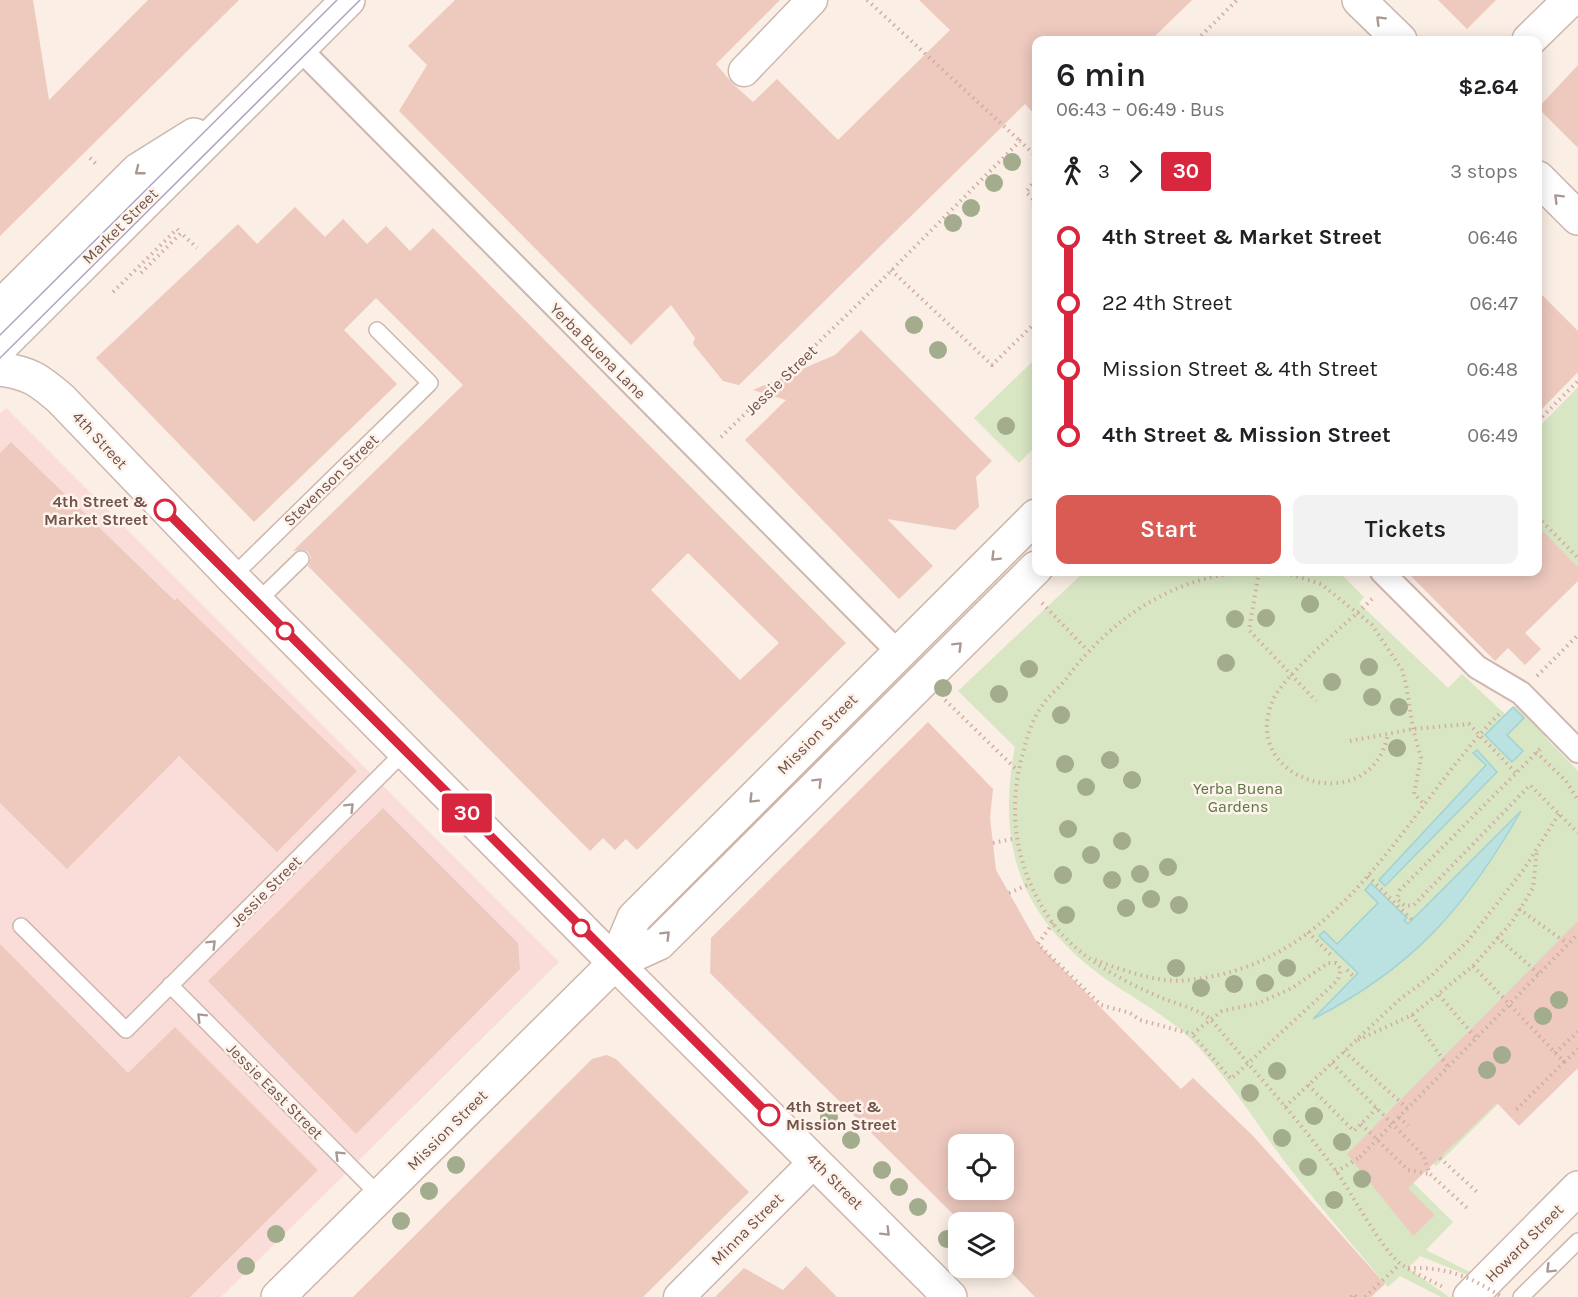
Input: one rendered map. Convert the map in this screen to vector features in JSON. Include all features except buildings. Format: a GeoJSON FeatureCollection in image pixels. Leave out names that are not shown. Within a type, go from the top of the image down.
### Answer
{"type":"FeatureCollection","features":[{"type":"Feature","properties":{"kind":"main road","name":"Market Street"},"geometry":{"type":"LineString","coordinates":[[0,347],[348,0]]}},
{"type":"Feature","properties":{"kind":"main road"},"geometry":{"type":"LineString","coordinates":[[1359,0],[1396,36]]}},
{"type":"Feature","properties":{"kind":"main road"},"geometry":{"type":"LineString","coordinates":[[1533,36],[1569,0]]}},
{"type":"Feature","properties":{"kind":"main road","name":"Market Street"},"geometry":{"type":"LineString","coordinates":[[0,314],[6,301],[138,170],[241,106]]}},
{"type":"Feature","properties":{"kind":"main road"},"geometry":{"type":"LineString","coordinates":[[1542,182],[1578,218]]}},
{"type":"Feature","properties":{"kind":"main road","name":"4th Street"},"geometry":{"type":"LineString","coordinates":[[0,369],[29,375],[43,382],[231,577],[950,1297]]}},
{"type":"Feature","properties":{"kind":"main road","name":"Mission Street"},"geometry":{"type":"LineString","coordinates":[[615,963],[634,918],[1032,520]]}},
{"type":"Feature","properties":{"kind":"main road","name":"Mission Street"},"geometry":{"type":"LineString","coordinates":[[278,1297],[615,963],[658,943],[1032,572]]}},
{"type":"Feature","properties":{"kind":"main road","name":"Howard Street"},"geometry":{"type":"LineString","coordinates":[[1461,1295],[1578,1188]]}},
{"type":"Feature","properties":{"kind":"street"},"geometry":{"type":"LineString","coordinates":[[744,71],[812,0]]}},
{"type":"Feature","properties":{"kind":"street","name":"Yerba Buena Lane"},"geometry":{"type":"LineString","coordinates":[[299,48],[898,652]]}},
{"type":"Feature","properties":{"kind":"street"},"geometry":{"type":"LineString","coordinates":[[1386,576],[1477,667],[1521,693],[1578,751]]}},
{"type":"Feature","properties":{"kind":"street","name":"Minna Street"},"geometry":{"type":"LineString","coordinates":[[679,1297],[815,1161]]}},
{"type":"Feature","properties":{"kind":"lane","name":"Stevenson Street"},"geometry":{"type":"LineString","coordinates":[[231,577],[430,383],[377,330]]}},
{"type":"Feature","properties":{"kind":"lane"},"geometry":{"type":"LineString","coordinates":[[257,602],[301,559]]}},
{"type":"Feature","properties":{"kind":"lane","name":"Jessie Street"},"geometry":{"type":"LineString","coordinates":[[21,926],[126,1030],[405,752]]}},
{"type":"Feature","properties":{"kind":"lane","name":"Jessie East Street"},"geometry":{"type":"LineString","coordinates":[[170,985],[380,1196]]}},
{"type":"Feature","properties":{"kind":"lane"},"geometry":{"type":"LineString","coordinates":[[1521,1297],[1578,1241]]}},
{"type":"Feature","properties":{"kind":"path"},"geometry":{"type":"LineString","coordinates":[[867,0],[1032,152]]}},
{"type":"Feature","properties":{"kind":"path"},"geometry":{"type":"LineString","coordinates":[[1201,36],[1237,0]]}},
{"type":"Feature","properties":{"kind":"path","name":"Jessie Street"},"geometry":{"type":"LineString","coordinates":[[702,456],[860,303],[1020,141]]}},
{"type":"Feature","properties":{"kind":"path"},"geometry":{"type":"LineString","coordinates":[[1032,185],[1026,192],[1032,198]]}},
{"type":"Feature","properties":{"kind":"path"},"geometry":{"type":"LineString","coordinates":[[113,292],[177,229],[197,248]]}},
{"type":"Feature","properties":{"kind":"path"},"geometry":{"type":"LineString","coordinates":[[141,273],[181,233]]}},
{"type":"Feature","properties":{"kind":"path"},"geometry":{"type":"LineString","coordinates":[[891,270],[992,364],[1032,326]]}},
{"type":"Feature","properties":{"kind":"path"},"geometry":{"type":"LineString","coordinates":[[1542,417],[1578,381]]}},
{"type":"Feature","properties":{"kind":"path"},"geometry":{"type":"LineString","coordinates":[[1542,521],[1578,558]]}},
{"type":"Feature","properties":{"kind":"path"},"geometry":{"type":"LineString","coordinates":[[1212,576],[1170,591],[1118,623],[1087,650],[1042,706],[1028,734],[1017,770],[1013,813],[1016,838],[1030,884],[1053,923],[1080,954],[1156,996],[1210,1019],[1285,1107],[1336,1172],[1400,1264],[1461,1295]]}},
{"type":"Feature","properties":{"kind":"path"},"geometry":{"type":"LineString","coordinates":[[1259,576],[1249,630],[1316,701]]}},
{"type":"Feature","properties":{"kind":"path"},"geometry":{"type":"LineString","coordinates":[[1295,576],[1321,584],[1372,625],[1402,670],[1421,758],[1414,794],[1425,805]]}},
{"type":"Feature","properties":{"kind":"path"},"geometry":{"type":"LineString","coordinates":[[1042,604],[1087,650]]}},
{"type":"Feature","properties":{"kind":"path"},"geometry":{"type":"LineString","coordinates":[[1364,607],[1292,676],[1274,699],[1269,718],[1269,736],[1273,751],[1282,764],[1300,778],[1327,784],[1353,779],[1376,762],[1383,752],[1388,734]]}},
{"type":"Feature","properties":{"kind":"path"},"geometry":{"type":"LineString","coordinates":[[1080,954],[1123,970],[1166,980],[1205,978],[1246,969],[1291,947],[1367,876],[1479,734],[1578,635]]}},
{"type":"Feature","properties":{"kind":"path"},"geometry":{"type":"LineString","coordinates":[[940,695],[1017,770]]}},
{"type":"Feature","properties":{"kind":"path"},"geometry":{"type":"LineString","coordinates":[[1350,741],[1413,729],[1469,724],[1516,773]]}},
{"type":"Feature","properties":{"kind":"path"},"geometry":{"type":"LineString","coordinates":[[1541,747],[1400,890],[1397,899],[1400,904],[1414,905],[1530,785],[1577,832]]}},
{"type":"Feature","properties":{"kind":"path"},"geometry":{"type":"LineString","coordinates":[[1536,752],[1566,782],[1578,800]]}},
{"type":"Feature","properties":{"kind":"path"},"geometry":{"type":"LineString","coordinates":[[1285,1107],[1355,1041],[1467,942],[1537,849],[1559,814]]}},
{"type":"Feature","properties":{"kind":"path"},"geometry":{"type":"LineString","coordinates":[[993,843],[1016,838]]}},
{"type":"Feature","properties":{"kind":"path"},"geometry":{"type":"LineString","coordinates":[[1355,1041],[1412,1015],[1473,966],[1512,922],[1533,888],[1537,849]]}},
{"type":"Feature","properties":{"kind":"path"},"geometry":{"type":"LineString","coordinates":[[1367,876],[1412,920]]}},
{"type":"Feature","properties":{"kind":"path"},"geometry":{"type":"LineString","coordinates":[[1009,893],[1030,884]]}},
{"type":"Feature","properties":{"kind":"path"},"geometry":{"type":"LineString","coordinates":[[1519,909],[1568,944]]}},
{"type":"Feature","properties":{"kind":"path"},"geometry":{"type":"LineString","coordinates":[[1053,923],[1038,944],[1101,1005],[1130,1013],[1140,1020],[1192,1034],[1231,1080],[1338,980],[1341,973],[1339,966],[1328,963],[1292,988],[1259,1003],[1222,1011],[1192,1034]]}},
{"type":"Feature","properties":{"kind":"path"},"geometry":{"type":"LineString","coordinates":[[1308,932],[1332,956]]}},
{"type":"Feature","properties":{"kind":"path"},"geometry":{"type":"LineString","coordinates":[[1336,1172],[1360,1157],[1578,934]]}},
{"type":"Feature","properties":{"kind":"path"},"geometry":{"type":"LineString","coordinates":[[1497,937],[1539,974]]}},
{"type":"Feature","properties":{"kind":"path"},"geometry":{"type":"LineString","coordinates":[[1473,966],[1564,1062]]}},
{"type":"Feature","properties":{"kind":"path"},"geometry":{"type":"LineString","coordinates":[[1347,970],[1354,977]]}},
{"type":"Feature","properties":{"kind":"path"},"geometry":{"type":"LineString","coordinates":[[1439,995],[1476,1038]]}},
{"type":"Feature","properties":{"kind":"path"},"geometry":{"type":"LineString","coordinates":[[1412,1015],[1448,1067]]}},
{"type":"Feature","properties":{"kind":"path"},"geometry":{"type":"LineString","coordinates":[[1555,1053],[1578,1032]]}},
{"type":"Feature","properties":{"kind":"path"},"geometry":{"type":"LineString","coordinates":[[1515,1111],[1578,1049]]}},
{"type":"Feature","properties":{"kind":"path"},"geometry":{"type":"LineString","coordinates":[[1344,1051],[1407,1108]]}},
{"type":"Feature","properties":{"kind":"path"},"geometry":{"type":"LineString","coordinates":[[1332,1063],[1423,1155],[1430,1174],[1467,1208]]}},
{"type":"Feature","properties":{"kind":"path"},"geometry":{"type":"LineString","coordinates":[[1308,1085],[1354,1131],[1377,1108]]}},
{"type":"Feature","properties":{"kind":"path"},"geometry":{"type":"LineString","coordinates":[[1399,1118],[1408,1126]]}},
{"type":"Feature","properties":{"kind":"path"},"geometry":{"type":"LineString","coordinates":[[1361,1124],[1408,1170],[1430,1174]]}},
{"type":"Feature","properties":{"kind":"path"},"geometry":{"type":"LineString","coordinates":[[1440,1158],[1477,1192]]}},
{"type":"Feature","properties":{"kind":"path"},"geometry":{"type":"LineString","coordinates":[[1365,1297],[1400,1264]]}},
{"type":"Feature","properties":{"kind":"path"},"geometry":{"type":"LineString","coordinates":[[1408,1268],[1437,1267],[1479,1283],[1502,1297]]}},
{"type":"Feature","properties":{"kind":"path"},"geometry":{"type":"LineString","coordinates":[[1351,1297],[1354,1294],[1356,1297]]}},
{"type":"Feature","properties":{"kind":"shaded area"},"geometry":{"type":"Polygon","coordinates":[[[6,408],[559,962],[221,1297],[0,1297],[0,413],[6,408]]]}},
{"type":"Feature","properties":{"kind":"green space"},"geometry":{"type":"Polygon","coordinates":[[[1032,362],[1032,450],[1019,463],[974,418],[1032,362]]]}},
{"type":"Feature","properties":{"kind":"green space"},"geometry":{"type":"Polygon","coordinates":[[[1578,387],[1578,567],[1542,530],[1542,424],[1578,387]]]}},
{"type":"Feature","properties":{"kind":"green space","name":"Yerba Buena Gardens"},"geometry":{"type":"Polygon","coordinates":[[[1080,576],[1343,576],[1364,597],[1359,603],[1448,688],[1462,674],[1506,715],[1518,703],[1548,734],[1545,737],[1578,771],[1578,1024],[1436,1166],[1400,1129],[1379,1149],[1453,1222],[1426,1250],[1488,1281],[1487,1283],[1420,1256],[1408,1268],[1449,1297],[1441,1297],[1400,1276],[1388,1287],[1298,1179],[1229,1083],[1200,1049],[1177,1027],[1099,974],[1071,951],[1049,926],[1032,901],[1020,874],[1012,845],[1009,814],[1010,782],[1015,747],[958,691],[1080,576]]]}},
{"type":"Feature","properties":{"kind":"water"},"geometry":{"type":"Polygon","coordinates":[[[1513,707],[1524,718],[1507,735],[1523,751],[1512,762],[1485,735],[1513,707]]]}},
{"type":"Feature","properties":{"kind":"water"},"geometry":{"type":"Polygon","coordinates":[[[1477,750],[1497,772],[1385,886],[1379,880],[1486,765],[1473,753],[1477,750]]]}},
{"type":"Feature","properties":{"kind":"water"},"geometry":{"type":"Polygon","coordinates":[[[1521,811],[1479,877],[1434,932],[1380,978],[1313,1019],[1358,973],[1319,936],[1324,931],[1337,944],[1378,903],[1365,890],[1371,883],[1407,918],[1404,920],[1408,924],[1521,811]]]}},
{"type":"Feature","properties":{"kind":"tram line"},"geometry":{"type":"LineString","coordinates":[[0,335],[337,0]]}},
{"type":"Feature","properties":{"kind":"tram line"},"geometry":{"type":"LineString","coordinates":[[0,358],[360,0]]}},
{"type":"Feature","properties":{"kind":"bus line","name":"30"},"geometry":{"type":"LineString","coordinates":[[165,510],[769,1115]]}},
{"type":"Feature","properties":{"kind":"place","name":"4th Street & Market Street"},"geometry":{"type":"Point","coordinates":[165,510]}},
{"type":"Feature","properties":{"kind":"place","name":"4th Street & Mission Street"},"geometry":{"type":"Point","coordinates":[769,1115]}}]}
